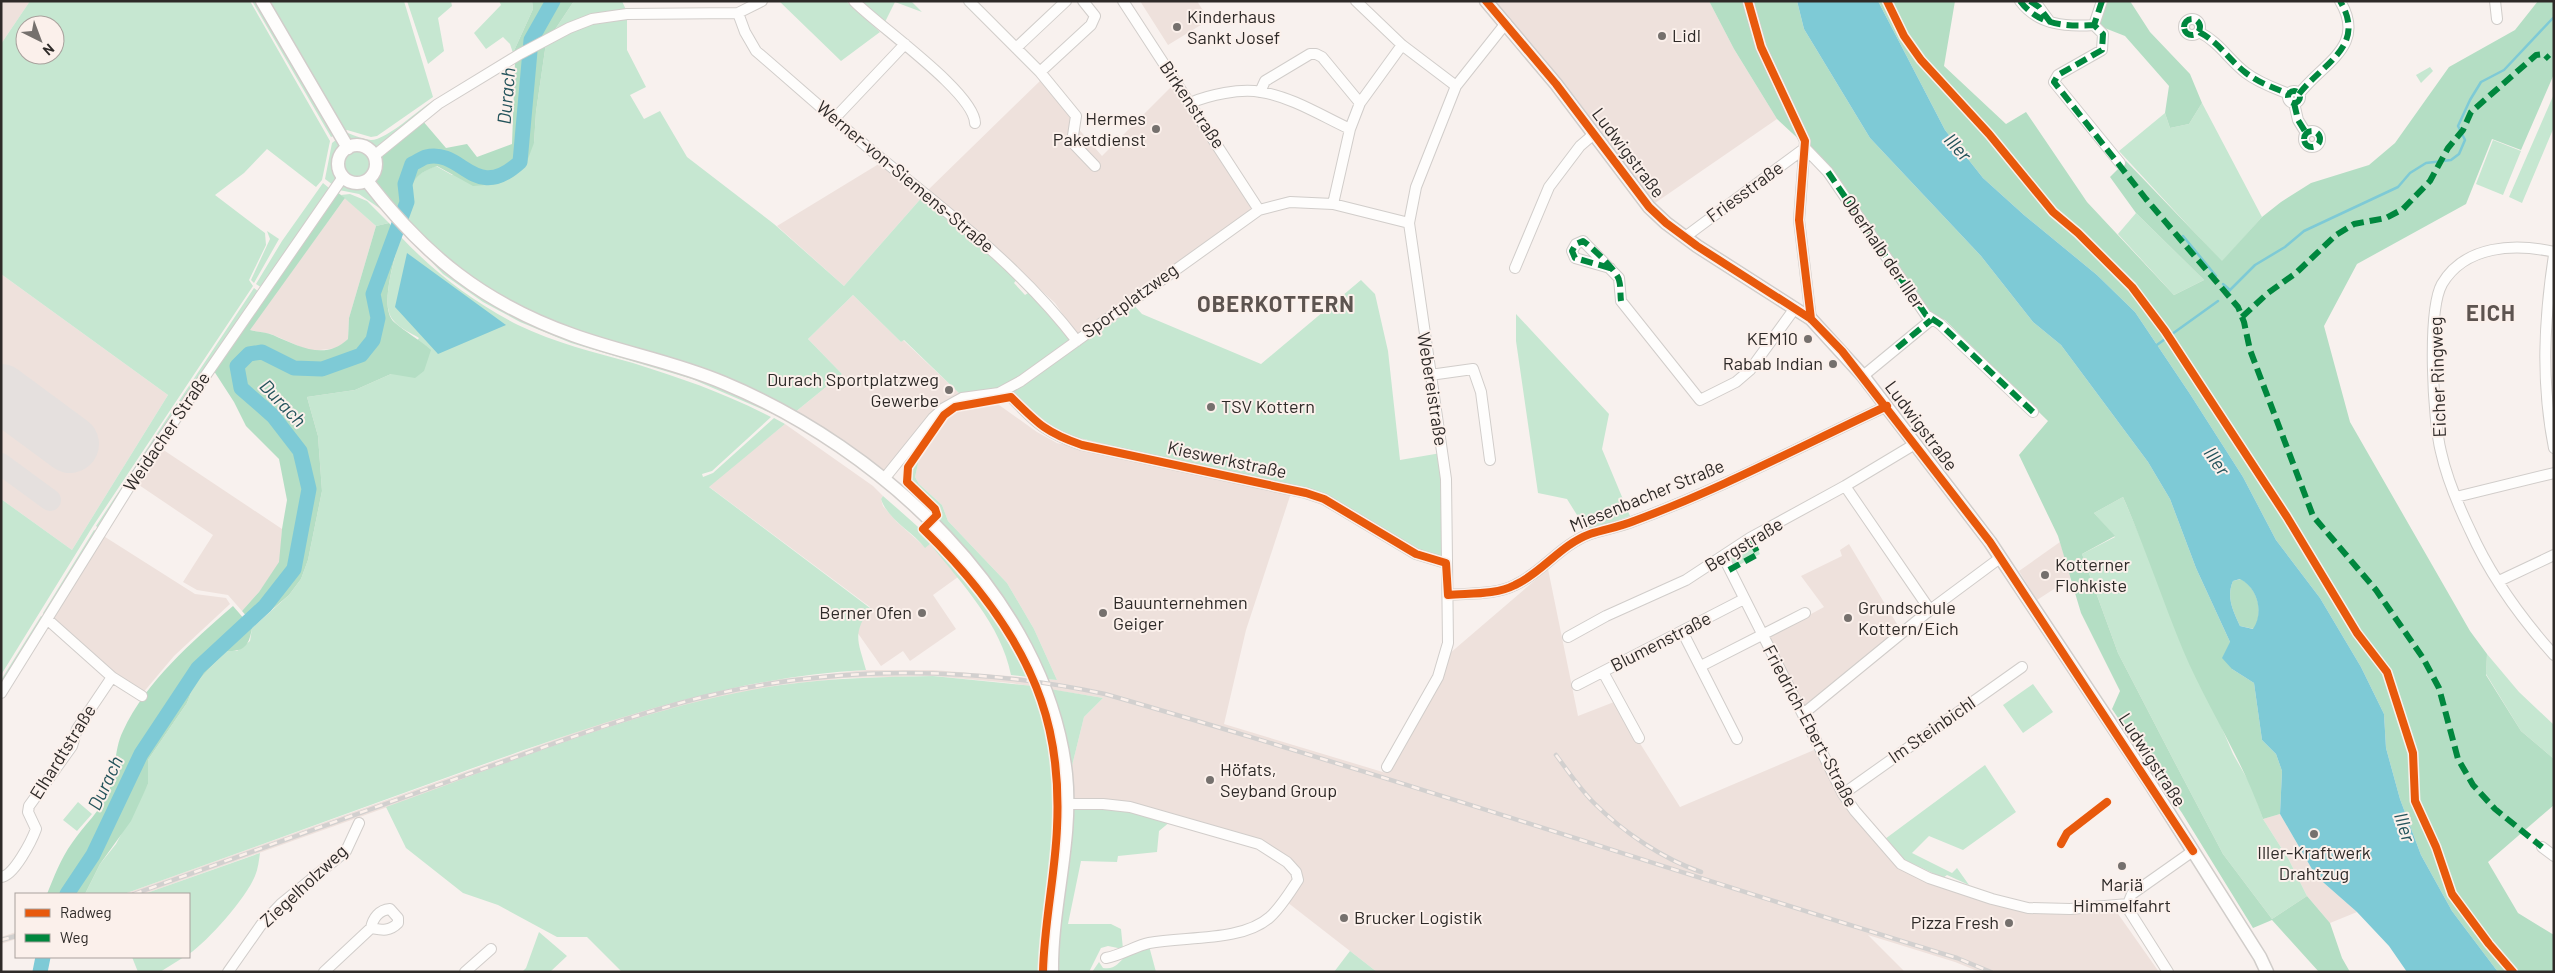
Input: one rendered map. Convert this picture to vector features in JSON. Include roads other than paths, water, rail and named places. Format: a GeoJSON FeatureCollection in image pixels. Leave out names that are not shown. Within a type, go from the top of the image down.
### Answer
{"type":"FeatureCollection","features":[{"type":"Feature","properties":{"kind":"street"},"geometry":{"type":"LineString","coordinates":[[262,1],[348,148]]}},
{"type":"Feature","properties":{"kind":"street"},"geometry":{"type":"LineString","coordinates":[[374,156],[408,126],[438,104],[555,34],[592,19],[627,14],[738,13],[762,1]]}},
{"type":"Feature","properties":{"kind":"street"},"geometry":{"type":"LineString","coordinates":[[854,1],[925,61],[972,109],[975,123]]}},
{"type":"Feature","properties":{"kind":"street"},"geometry":{"type":"LineString","coordinates":[[969,1],[1040,72],[1076,116],[1072,142],[1094,166]]}},
{"type":"Feature","properties":{"kind":"street"},"geometry":{"type":"LineString","coordinates":[[1016,48],[1066,1]]}},
{"type":"Feature","properties":{"kind":"street","name":"Birkenstraße"},"geometry":{"type":"LineString","coordinates":[[1123,1],[1259,210]]}},
{"type":"Feature","properties":{"kind":"street"},"geometry":{"type":"LineString","coordinates":[[1356,1],[1402,45],[1456,86]]}},
{"type":"Feature","properties":{"kind":"street","name":"Ludwigstraße"},"geometry":{"type":"LineString","coordinates":[[1486,1],[1556,84],[1649,207],[1685,237],[1811,319],[1830,337],[1863,376],[2000,558],[2193,851],[2267,972]]}},
{"type":"Feature","properties":{"kind":"street"},"geometry":{"type":"LineString","coordinates":[[1748,1],[1760,47],[1780,85],[1805,141],[1799,220],[1811,319]]}},
{"type":"Feature","properties":{"kind":"street"},"geometry":{"type":"LineString","coordinates":[[2020,1],[2033,15],[2051,23],[2078,26],[2094,25],[2103,34],[2102,50],[2058,75],[2054,82],[2120,163]]}},
{"type":"Feature","properties":{"kind":"street"},"geometry":{"type":"LineString","coordinates":[[2030,1],[2039,8],[2051,23]]}},
{"type":"Feature","properties":{"kind":"street"},"geometry":{"type":"LineString","coordinates":[[2094,25],[2102,1]]}},
{"type":"Feature","properties":{"kind":"street"},"geometry":{"type":"LineString","coordinates":[[2294,97],[2349,39],[2351,25],[2340,1]]}},
{"type":"Feature","properties":{"kind":"street"},"geometry":{"type":"LineString","coordinates":[[2495,1],[2497,19]]}},
{"type":"Feature","properties":{"kind":"street"},"geometry":{"type":"LineString","coordinates":[[1040,72],[1091,25],[1095,16],[1088,3]]}},
{"type":"Feature","properties":{"kind":"street","name":"Werner-von-Siemens-Straße"},"geometry":{"type":"LineString","coordinates":[[738,13],[745,32],[756,50],[981,239],[1051,306],[1077,340]]}},
{"type":"Feature","properties":{"kind":"street","name":"Webereistraße"},"geometry":{"type":"LineString","coordinates":[[1387,767],[1438,677],[1445,661],[1448,643],[1446,563],[1448,509],[1446,479],[1409,222],[1416,187],[1456,86],[1506,23]]}},
{"type":"Feature","properties":{"kind":"street"},"geometry":{"type":"LineString","coordinates":[[2199,32],[2215,40],[2246,73],[2261,83],[2294,97]]}},
{"type":"Feature","properties":{"kind":"street"},"geometry":{"type":"LineString","coordinates":[[835,118],[905,44]]}},
{"type":"Feature","properties":{"kind":"street"},"geometry":{"type":"LineString","coordinates":[[1333,204],[1350,129],[1360,103],[1402,45]]}},
{"type":"Feature","properties":{"kind":"street"},"geometry":{"type":"LineString","coordinates":[[1260,92],[1265,81],[1310,54],[1316,54],[1322,57],[1360,103]]}},
{"type":"Feature","properties":{"kind":"street"},"geometry":{"type":"LineString","coordinates":[[1190,103],[1202,98],[1260,92],[1280,97],[1350,129]]}},
{"type":"Feature","properties":{"kind":"street"},"geometry":{"type":"LineString","coordinates":[[2294,97],[2298,120],[2306,133]]}},
{"type":"Feature","properties":{"kind":"street"},"geometry":{"type":"LineString","coordinates":[[1515,268],[1549,186],[1580,146],[1594,134]]}},
{"type":"Feature","properties":{"kind":"street"},"geometry":{"type":"LineString","coordinates":[[360,145],[366,147],[374,156],[375,173],[366,181],[354,183],[343,177],[338,161],[348,148],[360,145]]}},
{"type":"Feature","properties":{"kind":"street","name":"Friesstraße"},"geometry":{"type":"LineString","coordinates":[[1685,237],[1805,148]]}},
{"type":"Feature","properties":{"kind":"street","name":"Oberhalb der Iller"},"geometry":{"type":"LineString","coordinates":[[1805,148],[1828,172],[1931,320],[1940,324],[2033,412]]}},
{"type":"Feature","properties":{"kind":"street","name":"Weidacher Straße"},"geometry":{"type":"LineString","coordinates":[[1,693],[106,524],[191,395],[343,177]]}},
{"type":"Feature","properties":{"kind":"street"},"geometry":{"type":"LineString","coordinates":[[366,181],[408,230],[444,265],[490,298],[528,318],[575,336],[693,371],[724,383],[791,416],[884,479],[930,522],[967,561],[1001,606],[1021,638],[1049,698],[1055,718],[1066,774],[1067,804],[1052,972]]}},
{"type":"Feature","properties":{"kind":"street","name":"Sportplatzweg"},"geometry":{"type":"LineString","coordinates":[[884,479],[933,418],[944,408],[962,398],[1005,391],[1259,210],[1290,202],[1333,204],[1409,222]]}},
{"type":"Feature","properties":{"kind":"street","name":"Eicher Ringweg"},"geometry":{"type":"LineString","coordinates":[[2554,253],[2534,247],[2500,248],[2473,254],[2443,283],[2438,294],[2434,335],[2436,427],[2445,467],[2456,497],[2482,556],[2554,655]]}},
{"type":"Feature","properties":{"kind":"street"},"geometry":{"type":"LineString","coordinates":[[2554,253],[2545,325],[2554,448]]}},
{"type":"Feature","properties":{"kind":"street"},"geometry":{"type":"LineString","coordinates":[[1610,268],[1619,278],[1621,301],[1631,316],[1700,400],[1736,382],[1750,370],[1795,308]]}},
{"type":"Feature","properties":{"kind":"street"},"geometry":{"type":"LineString","coordinates":[[1863,376],[1931,320]]}},
{"type":"Feature","properties":{"kind":"street"},"geometry":{"type":"LineString","coordinates":[[1430,374],[1473,369],[1481,392],[1490,460]]}},
{"type":"Feature","properties":{"kind":"street","name":"Kieswerkstraße"},"geometry":{"type":"LineString","coordinates":[[1005,391],[1041,427],[1060,438],[1306,493],[1324,499],[1416,554],[1446,563]]}},
{"type":"Feature","properties":{"kind":"street","name":"Miesenbacher Straße"},"geometry":{"type":"LineString","coordinates":[[1448,595],[1495,591],[1514,587],[1567,545],[1590,534],[1633,522],[1698,495],[1887,406]]}},
{"type":"Feature","properties":{"kind":"street","name":"Bergstraße"},"geometry":{"type":"LineString","coordinates":[[1568,637],[1606,616],[1686,580],[1750,538],[1845,486],[1916,444]]}},
{"type":"Feature","properties":{"kind":"street"},"geometry":{"type":"LineString","coordinates":[[2456,497],[2554,473]]}},
{"type":"Feature","properties":{"kind":"street"},"geometry":{"type":"LineString","coordinates":[[1845,486],[1930,610]]}},
{"type":"Feature","properties":{"kind":"street","name":"Friedrich-Ebert-Straße"},"geometry":{"type":"LineString","coordinates":[[1723,556],[1843,794],[1855,811],[1901,864],[1928,878],[1992,899],[2028,908],[2070,909],[2128,904]]}},
{"type":"Feature","properties":{"kind":"street"},"geometry":{"type":"LineString","coordinates":[[2499,581],[2554,556]]}},
{"type":"Feature","properties":{"kind":"street"},"geometry":{"type":"LineString","coordinates":[[1803,714],[1930,610],[2000,558]]}},
{"type":"Feature","properties":{"kind":"street","name":"Blumenstraße"},"geometry":{"type":"LineString","coordinates":[[1577,685],[1744,600]]}},
{"type":"Feature","properties":{"kind":"street"},"geometry":{"type":"LineString","coordinates":[[1701,666],[1805,613]]}},
{"type":"Feature","properties":{"kind":"street"},"geometry":{"type":"LineString","coordinates":[[48,619],[112,677],[142,696]]}},
{"type":"Feature","properties":{"kind":"street"},"geometry":{"type":"LineString","coordinates":[[1682,631],[1738,739]]}},
{"type":"Feature","properties":{"kind":"street","name":"Im Steinbichl"},"geometry":{"type":"LineString","coordinates":[[1843,794],[2022,667]]}},
{"type":"Feature","properties":{"kind":"street"},"geometry":{"type":"LineString","coordinates":[[1604,672],[1639,738]]}},
{"type":"Feature","properties":{"kind":"street","name":"Elhardtstraße"},"geometry":{"type":"LineString","coordinates":[[1,877],[10,873],[33,838],[36,829],[28,812],[29,806],[72,746],[78,729],[112,677]]}},
{"type":"Feature","properties":{"kind":"street"},"geometry":{"type":"LineString","coordinates":[[1067,804],[1103,804],[1130,807],[1259,844],[1287,862],[1296,872],[1298,880],[1271,916],[1255,927],[1220,936],[1147,943],[1123,955],[1106,958]]}},
{"type":"Feature","properties":{"kind":"street","name":"Ziegelholzweg"},"geometry":{"type":"LineString","coordinates":[[228,972],[261,925],[280,904],[346,851],[359,823]]}},
{"type":"Feature","properties":{"kind":"street"},"geometry":{"type":"LineString","coordinates":[[2542,847],[2554,856]]}},
{"type":"Feature","properties":{"kind":"street"},"geometry":{"type":"LineString","coordinates":[[2168,972],[2130,912],[2128,904],[2132,894],[2193,851]]}},
{"type":"Feature","properties":{"kind":"street"},"geometry":{"type":"LineString","coordinates":[[324,972],[371,928]]}},
{"type":"Feature","properties":{"kind":"street"},"geometry":{"type":"LineString","coordinates":[[465,972],[491,949]]}},
{"type":"Feature","properties":{"kind":"water","name":"Iller"},"geometry":{"type":"Polygon","coordinates":[[[1797,1],[1878,1],[1945,130],[1983,178],[2024,215],[2097,275],[2135,312],[2243,477],[2276,540],[2320,598],[2361,667],[2384,714],[2386,748],[2400,799],[2421,855],[2452,911],[2498,972],[2407,972],[2389,946],[2357,912],[2316,876],[2280,814],[2282,771],[2276,754],[2262,740],[2254,683],[2232,669],[2222,658],[2230,642],[2196,568],[2170,499],[2148,462],[2061,345],[2033,322],[1981,256],[1870,138],[1804,29],[1797,1]],[[2240,579],[2233,581],[2230,598],[2240,626],[2253,629],[2258,616],[2257,601],[2251,588],[2240,579]]]}},
{"type":"Feature","properties":{"kind":"water"},"geometry":{"type":"Polygon","coordinates":[[[407,253],[506,325],[438,354],[395,307],[407,253]]]}},
{"type":"Feature","properties":{"kind":"waterway","name":"Durach"},"geometry":{"type":"LineString","coordinates":[[68,893],[93,855],[141,754],[198,668],[265,606],[294,569],[309,489],[300,451],[273,416],[241,388],[237,366],[249,354],[262,352],[294,368],[322,369],[361,355],[373,340],[378,318],[373,294],[407,202],[405,184],[412,164],[426,157],[439,156],[480,177],[491,178],[504,173],[520,162],[531,40],[553,1]]}},
{"type":"Feature","properties":{"kind":"waterway"},"geometry":{"type":"LineString","coordinates":[[2229,291],[2255,265],[2285,247],[2304,231],[2398,187],[2410,173],[2426,163],[2451,160],[2459,154],[2465,140],[2458,126],[2481,82],[2504,70],[2553,18]]}},
{"type":"Feature","properties":{"kind":"waterway"},"geometry":{"type":"LineString","coordinates":[[2183,236],[2216,276]]}},
{"type":"Feature","properties":{"kind":"waterway"},"geometry":{"type":"LineString","coordinates":[[2223,284],[2230,290]]}},
{"type":"Feature","properties":{"kind":"waterway"},"geometry":{"type":"LineString","coordinates":[[2154,347],[2218,301]]}},
{"type":"Feature","properties":{"kind":"waterway","name":"Durach"},"geometry":{"type":"LineString","coordinates":[[40,972],[43,958]]}},
{"type":"Feature","properties":{"kind":"railway"},"geometry":{"type":"LineString","coordinates":[[137,893],[580,734],[672,705],[753,687],[803,679],[904,673],[955,674],[1005,678],[1105,694],[1425,791],[1957,958],[1991,972]]}},
{"type":"Feature","properties":{"kind":"railway"},"geometry":{"type":"LineString","coordinates":[[1556,755],[1574,780],[1605,814],[1644,844],[1672,860],[1701,872]]}},
{"type":"Feature","properties":{"kind":"railway"},"geometry":{"type":"LineString","coordinates":[[1,940],[15,936]]}},
{"type":"Feature","properties":{"kind":"place","name":"Kinderhaus Sankt Josef"},"geometry":{"type":"Point","coordinates":[1177,27]}},
{"type":"Feature","properties":{"kind":"place","name":"Lidl"},"geometry":{"type":"Point","coordinates":[1662,36]}},
{"type":"Feature","properties":{"kind":"place","name":"Hermes Paketdienst"},"geometry":{"type":"Point","coordinates":[1156,129]}},
{"type":"Feature","properties":{"kind":"place","name":"KEM10"},"geometry":{"type":"Point","coordinates":[1808,339]}},
{"type":"Feature","properties":{"kind":"place","name":"Rabab Indian"},"geometry":{"type":"Point","coordinates":[1833,364]}},
{"type":"Feature","properties":{"kind":"place","name":"Durach Sportplatzweg Gewerbe"},"geometry":{"type":"Point","coordinates":[949,390]}},
{"type":"Feature","properties":{"kind":"place","name":"TSV Kottern"},"geometry":{"type":"Point","coordinates":[1211,407]}},
{"type":"Feature","properties":{"kind":"place","name":"Kotterner Flohkiste"},"geometry":{"type":"Point","coordinates":[2045,575]}},
{"type":"Feature","properties":{"kind":"place","name":"Berner Ofen"},"geometry":{"type":"Point","coordinates":[922,613]}},
{"type":"Feature","properties":{"kind":"place","name":"Bauunternehmen Geiger"},"geometry":{"type":"Point","coordinates":[1103,613]}},
{"type":"Feature","properties":{"kind":"place","name":"Grundschule Kottern/Eich"},"geometry":{"type":"Point","coordinates":[1848,618]}},
{"type":"Feature","properties":{"kind":"place","name":"Höfats, Seyband Group"},"geometry":{"type":"Point","coordinates":[1210,780]}},
{"type":"Feature","properties":{"kind":"place","name":"Iller-Kraftwerk Drahtzug"},"geometry":{"type":"Point","coordinates":[2314,834]}},
{"type":"Feature","properties":{"kind":"place","name":"Mariä Himmelfahrt"},"geometry":{"type":"Point","coordinates":[2122,866]}},
{"type":"Feature","properties":{"kind":"place","name":"Brucker Logistik"},"geometry":{"type":"Point","coordinates":[1344,918]}},
{"type":"Feature","properties":{"kind":"place","name":"Pizza Fresh"},"geometry":{"type":"Point","coordinates":[2009,923]}},
{"type":"Feature","properties":{"kind":"district","name":"OBERKOTTERN"},"geometry":{"type":"Point","coordinates":[1276,304]}},
{"type":"Feature","properties":{"kind":"district","name":"EICH"},"geometry":{"type":"Point","coordinates":[2491,313]}}]}
